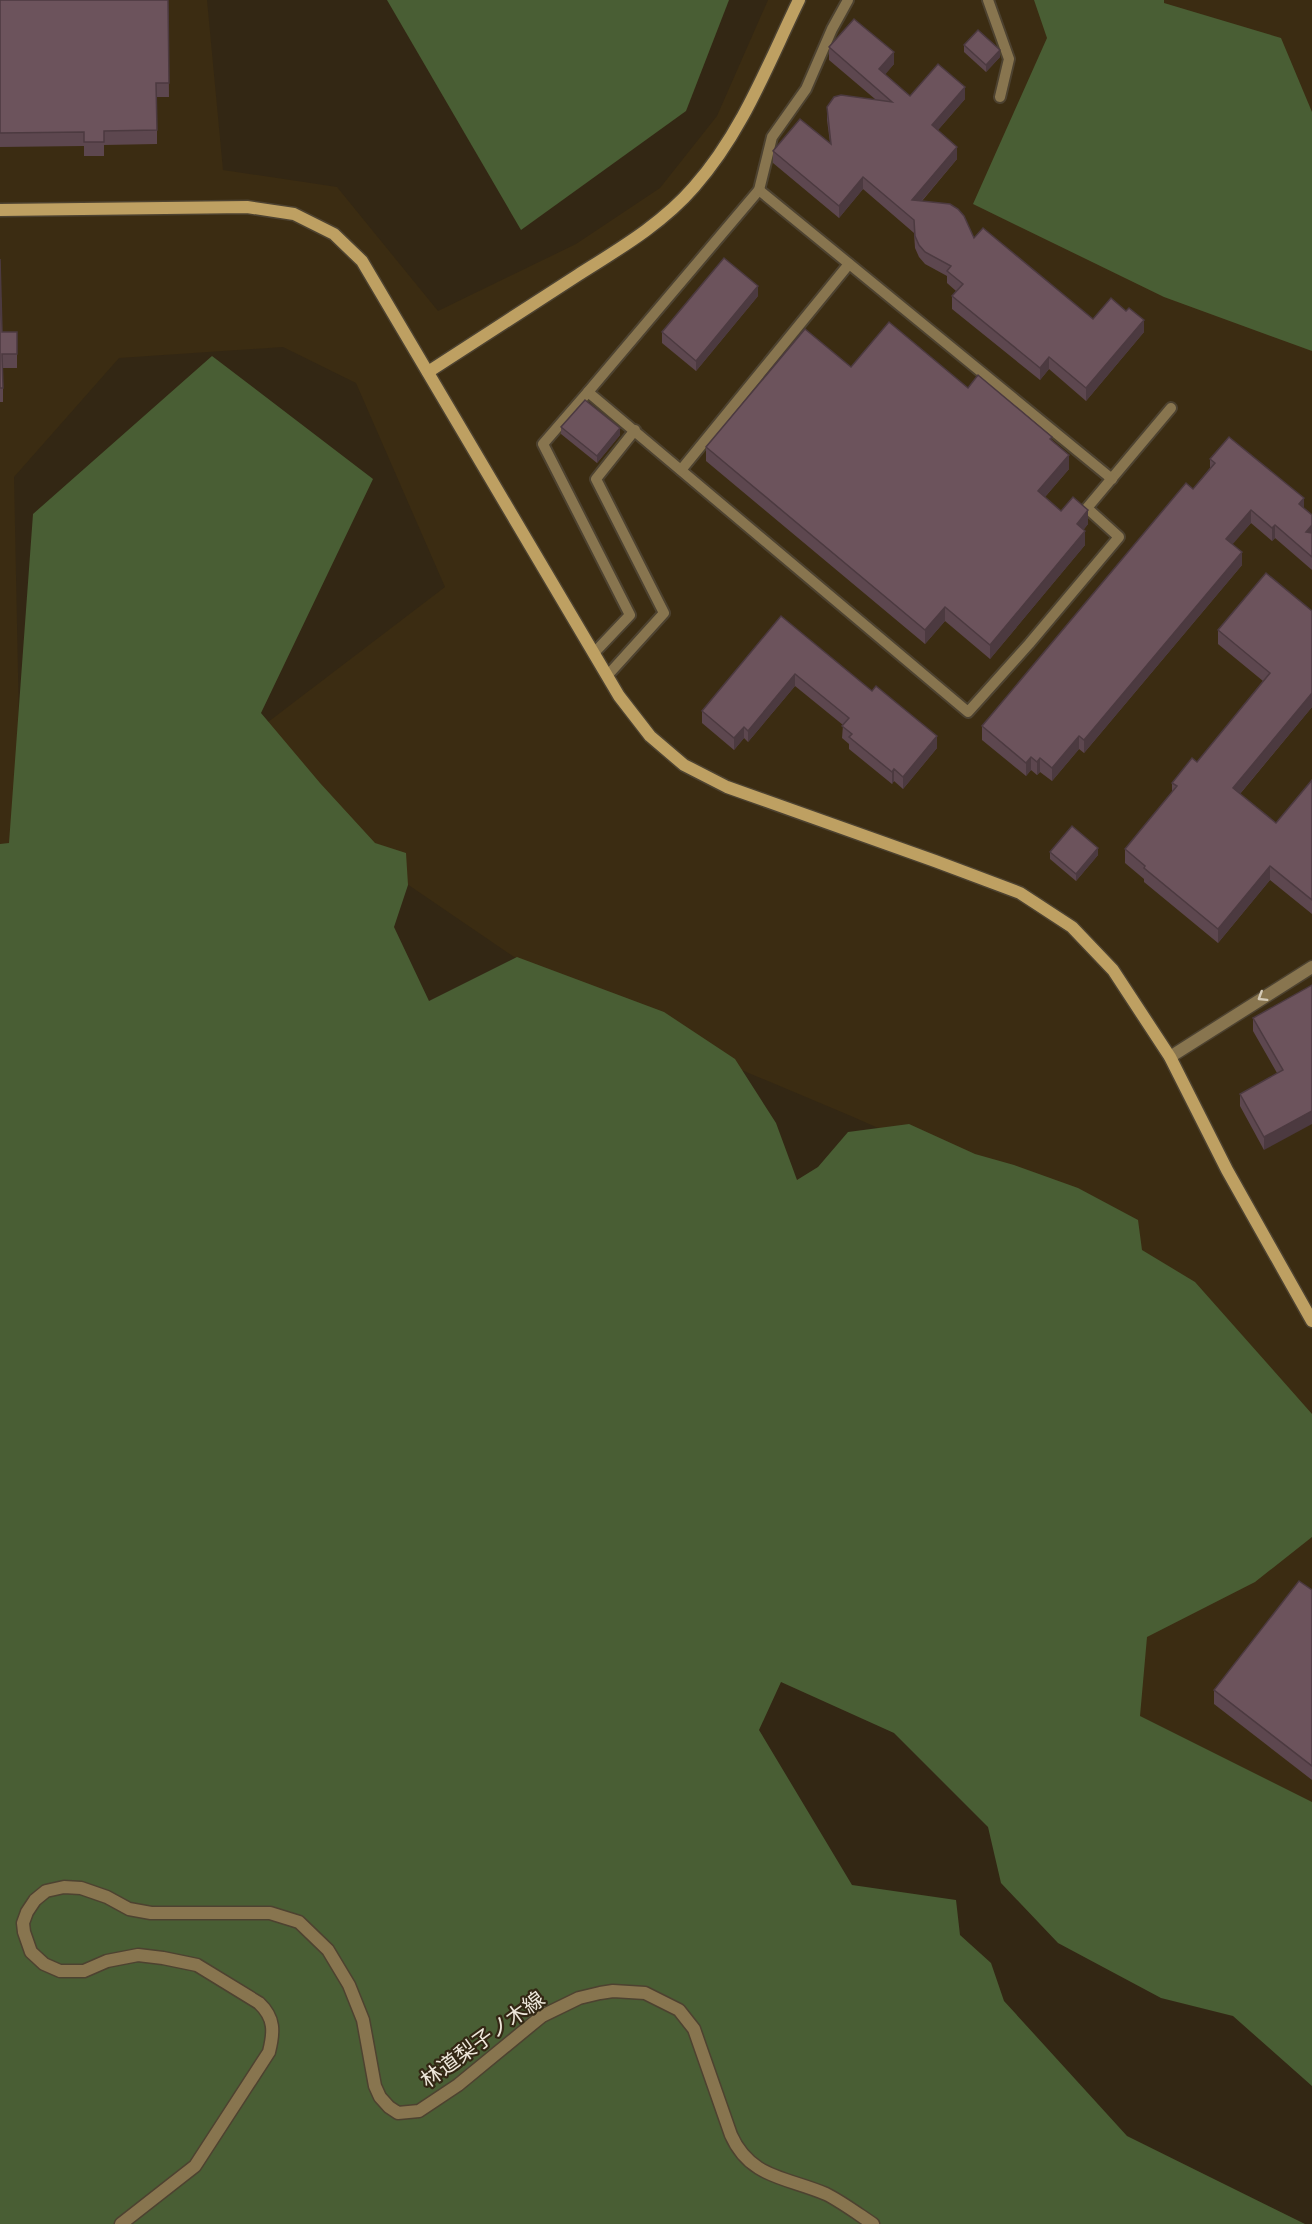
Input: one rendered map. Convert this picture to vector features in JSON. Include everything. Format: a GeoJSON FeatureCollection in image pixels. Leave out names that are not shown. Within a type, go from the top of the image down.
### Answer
{"type":"FeatureCollection","features":[{"type":"Feature","properties":{"kind":"street"},"geometry":{"type":"LineString","coordinates":[[428,372],[640,235],[674,209],[695,187],[721,153],[742,118],[799,0]]}},
{"type":"Feature","properties":{"kind":"street"},"geometry":{"type":"LineString","coordinates":[[0,210],[247,207],[294,214],[334,234],[362,261],[619,696],[650,736],[684,765],[727,787],[1020,893],[1072,927],[1113,970],[1170,1057],[1227,1170],[1312,1321]]}},
{"type":"Feature","properties":{"kind":"street"},"geometry":{"type":"LineString","coordinates":[[1170,1057],[1312,967]]}},
{"type":"Feature","properties":{"kind":"street","name":"林道梨子ノ木線"},"geometry":{"type":"LineString","coordinates":[[121,2224],[195,2166],[269,2052],[273,2036],[272,2022],[267,2010],[259,2003],[197,1965],[138,1955],[106,1961],[84,1971],[60,1971],[44,1964],[31,1952],[23,1923],[35,1900],[46,1891],[64,1887],[81,1888],[107,1897],[129,1909],[152,1913],[270,1913],[299,1922],[328,1950],[349,1985],[363,2020],[375,2086],[380,2097],[389,2107],[398,2112],[419,2111],[459,2085],[542,2016],[579,1998],[613,1991],[645,1993],[679,2010],[694,2029],[737,2150],[750,2164],[767,2173],[828,2195],[873,2224]]}},
{"type":"Feature","properties":{"kind":"lane"},"geometry":{"type":"LineString","coordinates":[[594,653],[630,615],[543,444],[759,190],[772,137],[806,89],[832,29],[848,0]]}},
{"type":"Feature","properties":{"kind":"lane"},"geometry":{"type":"LineString","coordinates":[[988,0],[1009,59],[1000,97]]}},
{"type":"Feature","properties":{"kind":"lane"},"geometry":{"type":"LineString","coordinates":[[759,190],[1112,478]]}},
{"type":"Feature","properties":{"kind":"lane"},"geometry":{"type":"LineString","coordinates":[[681,470],[849,264]]}},
{"type":"Feature","properties":{"kind":"lane"},"geometry":{"type":"LineString","coordinates":[[588,392],[968,712],[1119,537],[1087,508],[1171,408]]}},
{"type":"Feature","properties":{"kind":"lane"},"geometry":{"type":"LineString","coordinates":[[607,676],[664,613],[596,478],[634,430]]}},
{"type":"Feature","properties":{"kind":"shaded area"},"geometry":{"type":"Polygon","coordinates":[[[0,0],[207,0],[223,170],[337,187],[438,311],[576,244],[660,188],[717,116],[768,0],[1312,0],[1312,1441],[1071,1213],[851,1116],[580,1002],[391,873],[251,735],[445,587],[356,383],[283,347],[119,358],[14,477],[22,869],[0,870],[0,0]]]}},
{"type":"Feature","properties":{"kind":"shaded area"},"geometry":{"type":"Polygon","coordinates":[[[1312,1513],[1312,1821],[1118,1733],[1130,1622],[1312,1513]]]}},
{"type":"Feature","properties":{"kind":"green space"},"geometry":{"type":"Polygon","coordinates":[[[387,0],[729,0],[686,111],[521,230],[387,0]]]}},
{"type":"Feature","properties":{"kind":"green space"},"geometry":{"type":"Polygon","coordinates":[[[1034,0],[1164,0],[1164,3],[1281,38],[1312,112],[1312,351],[1164,297],[973,204],[1047,38],[1034,0]]]}},
{"type":"Feature","properties":{"kind":"green space"},"geometry":{"type":"Polygon","coordinates":[[[212,356],[373,479],[261,713],[375,843],[406,853],[408,885],[394,927],[429,1001],[517,957],[664,1012],[735,1059],[776,1123],[797,1180],[818,1167],[848,1132],[909,1124],[975,1154],[1078,1188],[1138,1220],[1142,1250],[1195,1282],[1312,1414],[1312,1537],[1255,1582],[1147,1637],[1140,1716],[1312,1802],[1312,2086],[1233,2016],[1161,1998],[1058,1943],[1001,1883],[988,1827],[894,1733],[781,1682],[759,1730],[852,1885],[956,1900],[960,1935],[991,1963],[1004,2001],[1127,2136],[1305,2224],[0,2224],[0,844],[9,843],[33,514],[212,356]]]}},
{"type":"Feature","properties":{"kind":"building"},"geometry":{"type":"Polygon","coordinates":[[[0,0],[168,0],[169,83],[156,83],[157,130],[104,131],[104,142],[84,142],[84,132],[0,133],[0,0]]]}},
{"type":"Feature","properties":{"kind":"building"},"geometry":{"type":"Polygon","coordinates":[[[854,19],[894,52],[879,69],[910,96],[938,64],[965,87],[932,125],[957,147],[912,200],[950,204],[958,209],[964,216],[974,238],[983,228],[1093,319],[1111,298],[1126,311],[1129,308],[1144,320],[1086,388],[1049,357],[1040,368],[952,296],[963,284],[947,271],[951,266],[925,252],[915,236],[914,220],[863,177],[839,206],[773,151],[800,119],[831,144],[827,107],[834,97],[841,95],[892,102],[829,47],[854,19]]]}},
{"type":"Feature","properties":{"kind":"building"},"geometry":{"type":"Polygon","coordinates":[[[978,30],[1000,50],[986,65],[964,45],[978,30]]]}},
{"type":"Feature","properties":{"kind":"building"},"geometry":{"type":"Polygon","coordinates":[[[724,258],[758,286],[696,361],[662,332],[724,258]]]}},
{"type":"Feature","properties":{"kind":"building"},"geometry":{"type":"Polygon","coordinates":[[[0,259],[2,332],[17,332],[17,354],[2,354],[3,388],[0,388],[0,259]]]}},
{"type":"Feature","properties":{"kind":"building"},"geometry":{"type":"Polygon","coordinates":[[[889,322],[968,388],[978,375],[1052,437],[1050,439],[1069,455],[1038,491],[1061,511],[1073,497],[1088,510],[1077,524],[1085,531],[990,645],[945,607],[925,630],[706,447],[805,329],[851,367],[889,322]]]}},
{"type":"Feature","properties":{"kind":"building"},"geometry":{"type":"Polygon","coordinates":[[[585,400],[620,428],[597,456],[561,427],[585,400]]]}},
{"type":"Feature","properties":{"kind":"building"},"geometry":{"type":"Polygon","coordinates":[[[1229,437],[1304,498],[1299,504],[1312,515],[1312,525],[1306,532],[1312,533],[1312,557],[1275,525],[1272,528],[1251,510],[1226,539],[1242,552],[1084,740],[1079,736],[1052,768],[1040,758],[1037,762],[1031,757],[1026,763],[982,726],[1186,483],[1193,489],[1215,463],[1210,459],[1229,437]]]}},
{"type":"Feature","properties":{"kind":"building"},"geometry":{"type":"Polygon","coordinates":[[[1266,573],[1312,611],[1312,693],[1233,788],[1276,823],[1312,780],[1312,900],[1270,866],[1218,929],[1144,868],[1145,866],[1125,849],[1177,786],[1172,783],[1192,758],[1197,762],[1270,673],[1218,630],[1266,573]]]}},
{"type":"Feature","properties":{"kind":"building"},"geometry":{"type":"Polygon","coordinates":[[[781,616],[872,691],[876,686],[937,736],[903,777],[894,769],[892,772],[849,737],[852,734],[842,726],[849,718],[795,674],[748,731],[744,727],[734,738],[702,711],[781,616]]]}},
{"type":"Feature","properties":{"kind":"building"},"geometry":{"type":"Polygon","coordinates":[[[1072,826],[1098,848],[1076,874],[1050,852],[1072,826]]]}},
{"type":"Feature","properties":{"kind":"building"},"geometry":{"type":"Polygon","coordinates":[[[1312,985],[1312,1111],[1264,1137],[1240,1094],[1283,1070],[1253,1018],[1312,985]]]}},
{"type":"Feature","properties":{"kind":"building"},"geometry":{"type":"Polygon","coordinates":[[[1299,1581],[1312,1590],[1312,1766],[1214,1690],[1299,1581]]]}}]}
